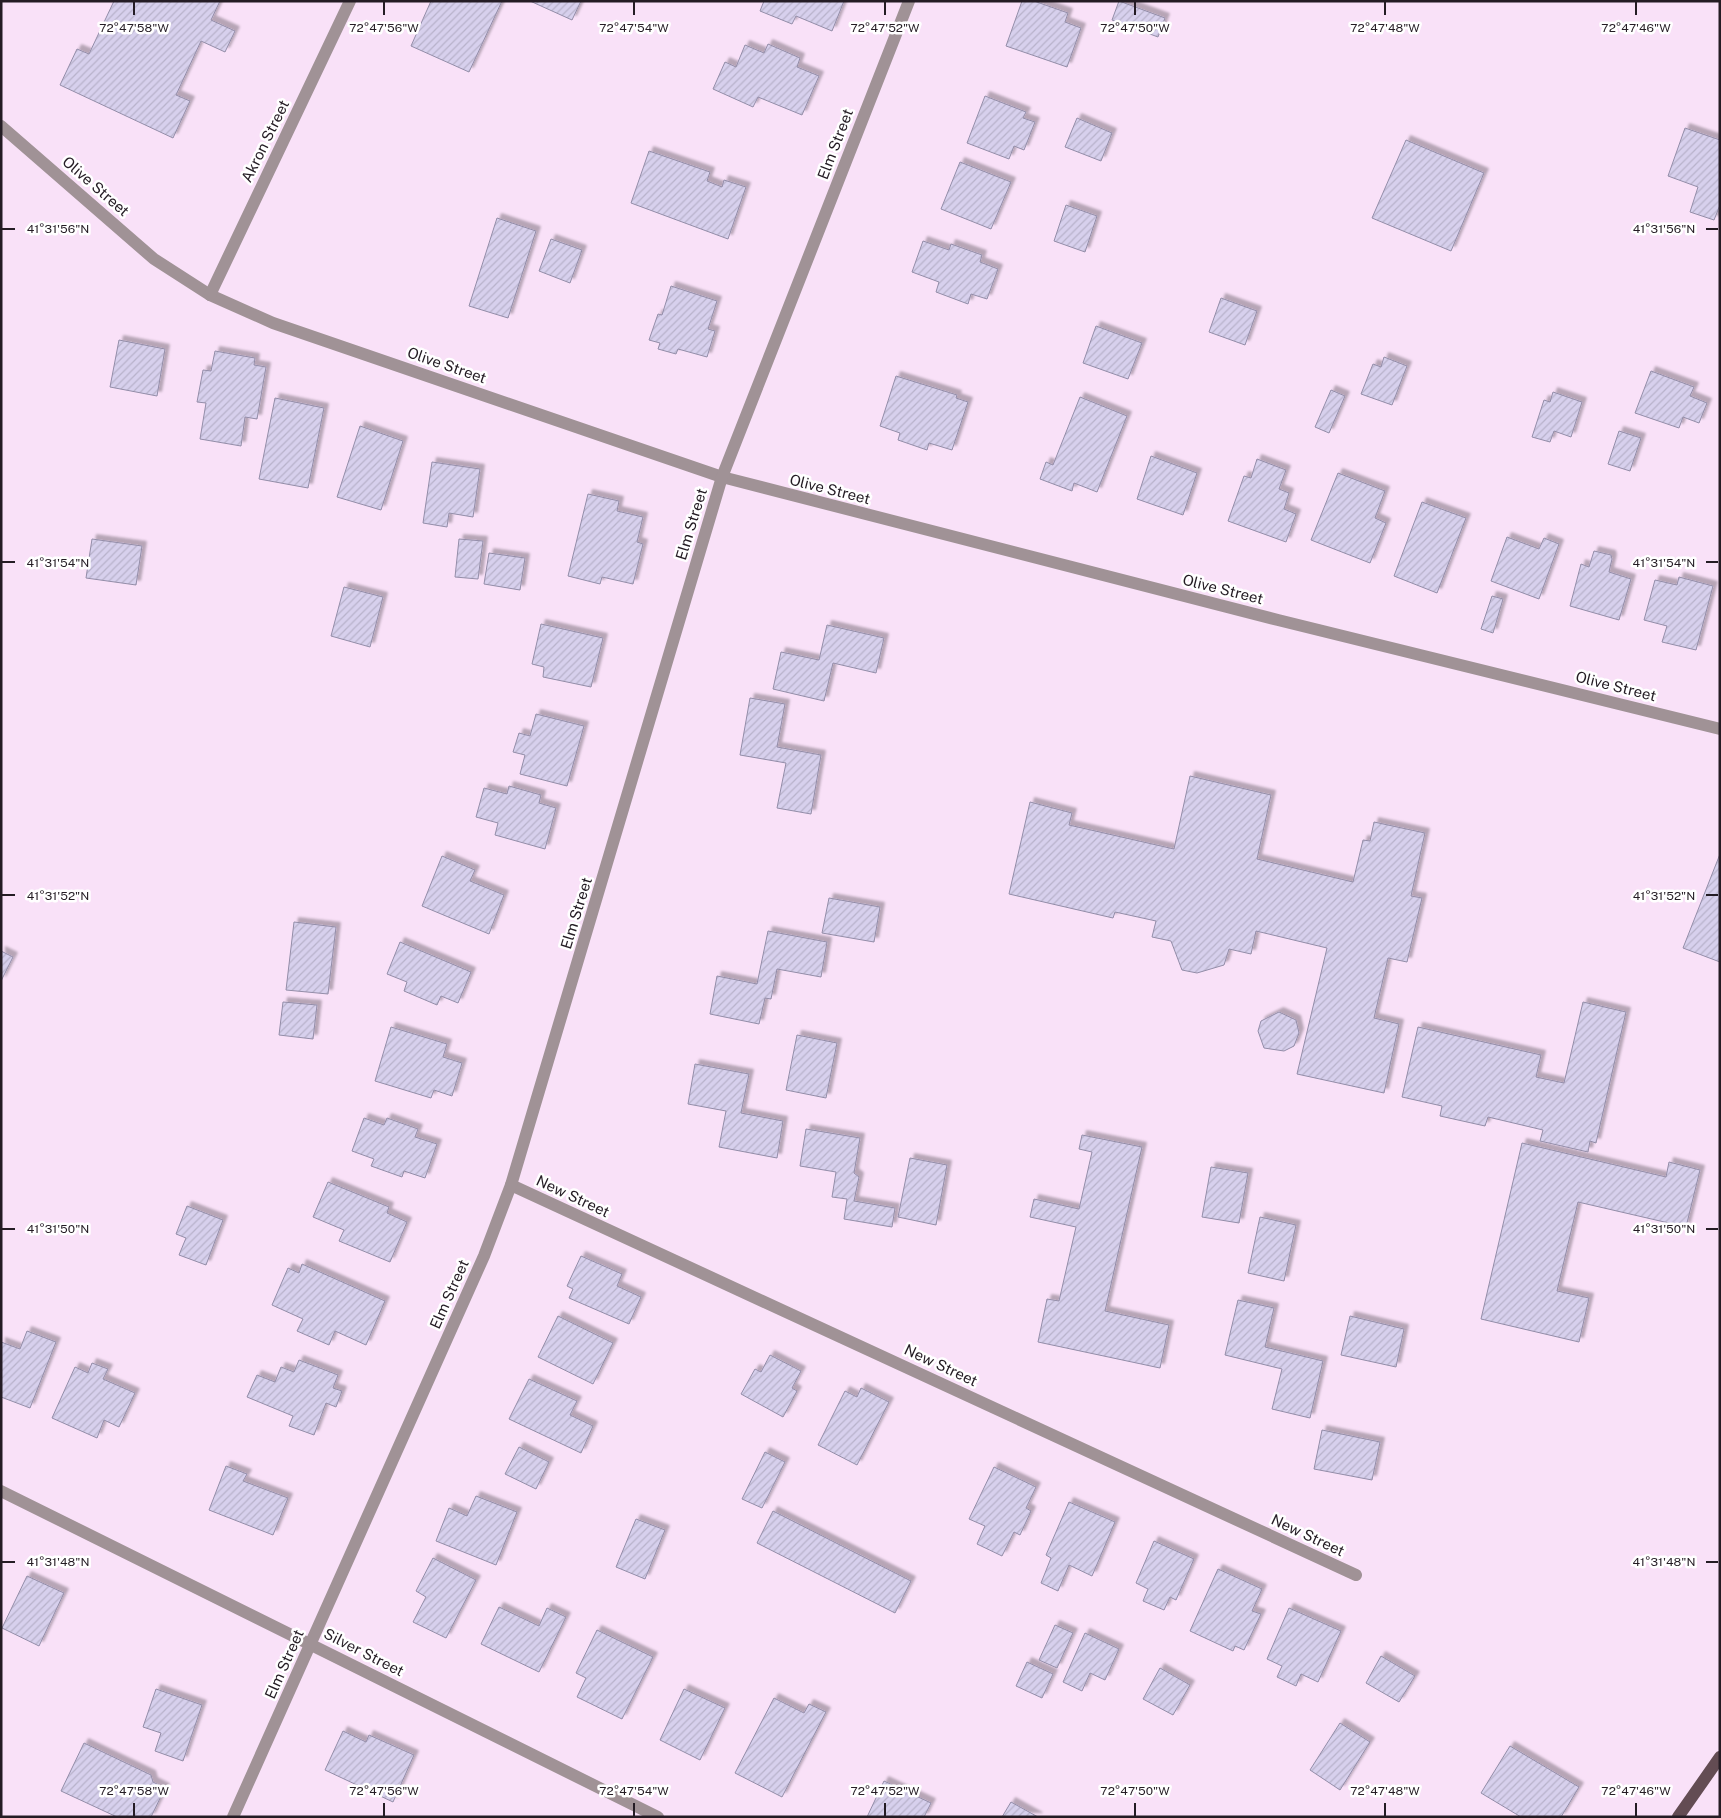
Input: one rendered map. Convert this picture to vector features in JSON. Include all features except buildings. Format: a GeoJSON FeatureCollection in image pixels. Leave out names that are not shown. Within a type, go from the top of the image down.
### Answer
{"type":"FeatureCollection","features":[{"type":"Feature","properties":{"kind":"main road"},"geometry":{"type":"LineString","coordinates":[[1678,1817],[1720,1757]]}},
{"type":"Feature","properties":{"kind":"street","name":"Akron Street"},"geometry":{"type":"LineString","coordinates":[[210,294],[350,1]]}},
{"type":"Feature","properties":{"kind":"street","name":"Elm Street"},"geometry":{"type":"LineString","coordinates":[[233,1817],[484,1256],[511,1185],[722,478],[909,1]]}},
{"type":"Feature","properties":{"kind":"street","name":"Olive Street"},"geometry":{"type":"LineString","coordinates":[[1,126],[154,259],[210,294],[273,323],[722,478],[1278,620],[1720,729]]}},
{"type":"Feature","properties":{"kind":"street","name":"New Street"},"geometry":{"type":"LineString","coordinates":[[511,1185],[1356,1575]]}},
{"type":"Feature","properties":{"kind":"street","name":"Silver Street"},"geometry":{"type":"LineString","coordinates":[[1,1491],[311,1643],[658,1817]]}}]}
